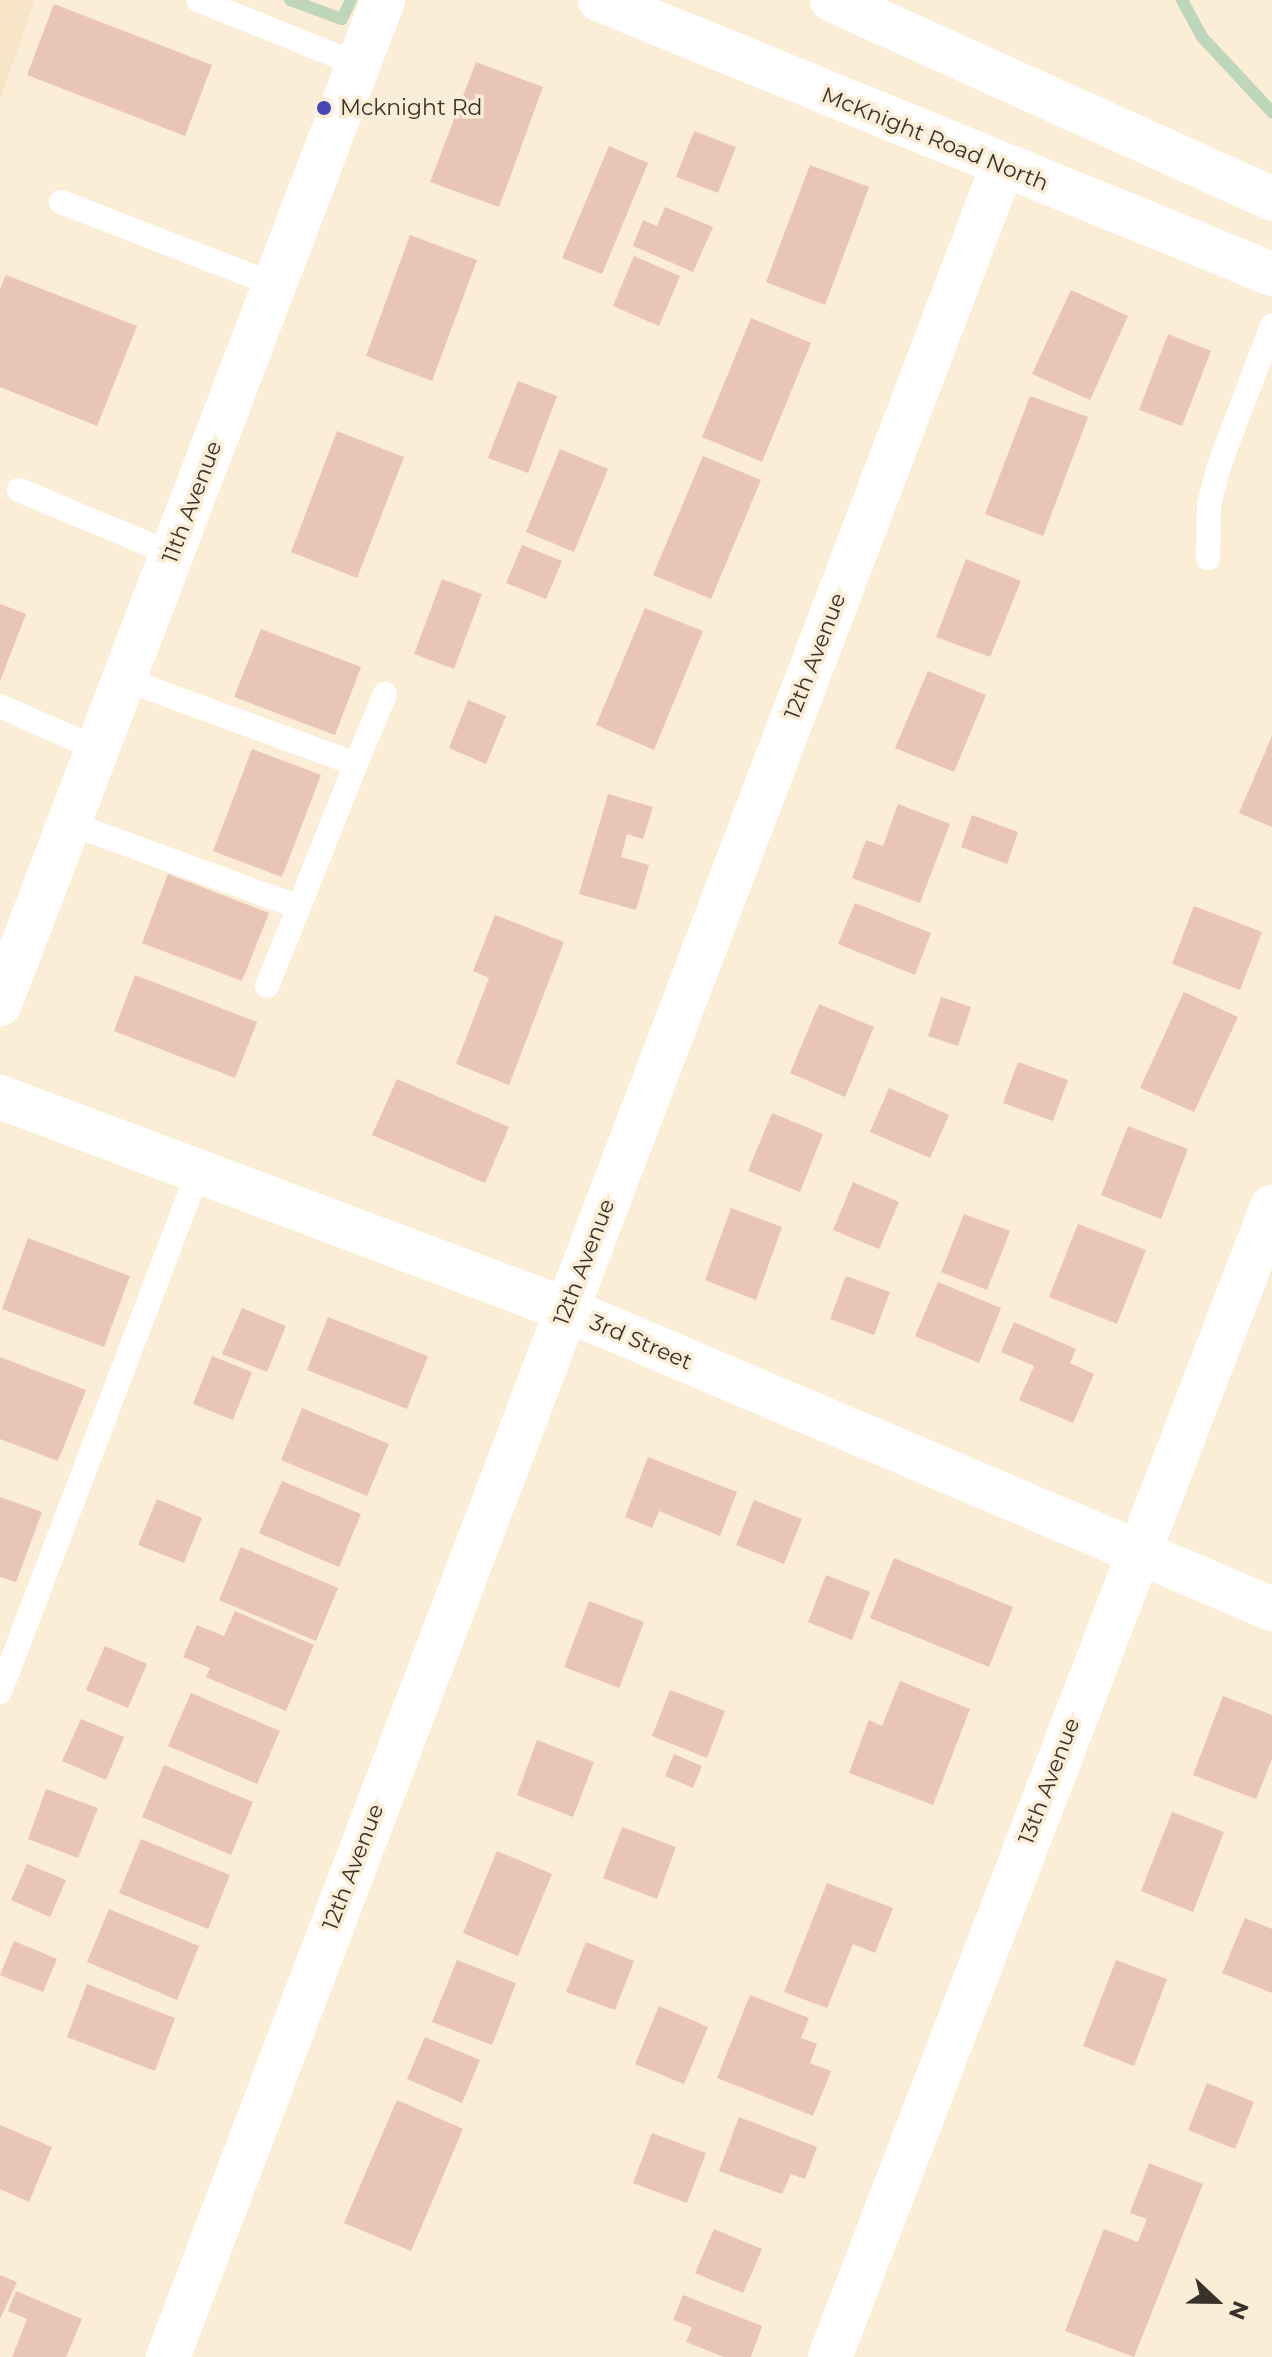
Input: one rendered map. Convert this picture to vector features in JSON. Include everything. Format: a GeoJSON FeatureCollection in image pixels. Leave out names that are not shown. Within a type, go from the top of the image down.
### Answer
{"type":"FeatureCollection","features":[{"type":"Feature","properties":{"kind":"street","name":"11th Avenue"},"geometry":{"type":"LineString","coordinates":[[0,1004],[383,0]]}},
{"type":"Feature","properties":{"kind":"street","name":"McKnight Road North"},"geometry":{"type":"LineString","coordinates":[[600,0],[1002,167],[1272,274]]}},
{"type":"Feature","properties":{"kind":"street"},"geometry":{"type":"LineString","coordinates":[[832,0],[1272,199]]}},
{"type":"Feature","properties":{"kind":"street","name":"12th Avenue"},"geometry":{"type":"LineString","coordinates":[[168,2357],[1002,167]]}},
{"type":"Feature","properties":{"kind":"street","name":"3rd Street"},"geometry":{"type":"LineString","coordinates":[[0,1097],[565,1309],[1135,1555],[1272,1609]]}},
{"type":"Feature","properties":{"kind":"street","name":"13th Avenue"},"geometry":{"type":"LineString","coordinates":[[834,2356],[1135,1555],[1272,1207]]}},
{"type":"Feature","properties":{"kind":"lane"},"geometry":{"type":"LineString","coordinates":[[198,0],[359,65]]}},
{"type":"Feature","properties":{"kind":"lane"},"geometry":{"type":"LineString","coordinates":[[61,202],[275,285]]}},
{"type":"Feature","properties":{"kind":"lane"},"geometry":{"type":"LineString","coordinates":[[1208,558],[1209,504],[1220,463],[1272,326]]}},
{"type":"Feature","properties":{"kind":"lane"},"geometry":{"type":"LineString","coordinates":[[19,490],[172,554]]}},
{"type":"Feature","properties":{"kind":"lane"},"geometry":{"type":"LineString","coordinates":[[124,679],[356,764]]}},
{"type":"Feature","properties":{"kind":"lane"},"geometry":{"type":"LineString","coordinates":[[267,986],[385,694]]}},
{"type":"Feature","properties":{"kind":"lane"},"geometry":{"type":"LineString","coordinates":[[0,706],[97,749]]}},
{"type":"Feature","properties":{"kind":"lane"},"geometry":{"type":"LineString","coordinates":[[69,823],[299,907]]}},
{"type":"Feature","properties":{"kind":"lane"},"geometry":{"type":"LineString","coordinates":[[0,1692],[198,1172]]}},
{"type":"Feature","properties":{"kind":"shaded area"},"geometry":{"type":"Polygon","coordinates":[[[0,0],[35,0],[0,99],[0,0]]]}},
{"type":"Feature","properties":{"kind":"building"},"geometry":{"type":"Polygon","coordinates":[[[54,4],[212,65],[185,136],[27,75],[54,4]]]}},
{"type":"Feature","properties":{"kind":"building"},"geometry":{"type":"Polygon","coordinates":[[[476,62],[543,87],[499,207],[430,182],[476,62]]]}},
{"type":"Feature","properties":{"kind":"building"},"geometry":{"type":"Polygon","coordinates":[[[694,131],[736,147],[718,193],[676,177],[694,131]]]}},
{"type":"Feature","properties":{"kind":"building"},"geometry":{"type":"Polygon","coordinates":[[[609,146],[648,163],[602,274],[562,258],[609,146]]]}},
{"type":"Feature","properties":{"kind":"building"},"geometry":{"type":"Polygon","coordinates":[[[810,165],[869,187],[825,305],[766,282],[810,165]]]}},
{"type":"Feature","properties":{"kind":"building"},"geometry":{"type":"Polygon","coordinates":[[[665,207],[713,227],[693,272],[633,246],[643,220],[657,226],[665,207]]]}},
{"type":"Feature","properties":{"kind":"building"},"geometry":{"type":"Polygon","coordinates":[[[410,235],[477,260],[432,381],[366,356],[410,235]]]}},
{"type":"Feature","properties":{"kind":"building"},"geometry":{"type":"Polygon","coordinates":[[[634,256],[680,276],[659,326],[613,306],[634,256]]]}},
{"type":"Feature","properties":{"kind":"building"},"geometry":{"type":"Polygon","coordinates":[[[6,275],[137,326],[97,426],[0,387],[0,289],[6,275]]]}},
{"type":"Feature","properties":{"kind":"building"},"geometry":{"type":"Polygon","coordinates":[[[1071,290],[1128,316],[1090,400],[1032,374],[1071,290]]]}},
{"type":"Feature","properties":{"kind":"building"},"geometry":{"type":"Polygon","coordinates":[[[751,318],[811,343],[762,462],[702,437],[751,318]]]}},
{"type":"Feature","properties":{"kind":"building"},"geometry":{"type":"Polygon","coordinates":[[[1168,334],[1211,351],[1182,426],[1139,410],[1168,334]]]}},
{"type":"Feature","properties":{"kind":"building"},"geometry":{"type":"Polygon","coordinates":[[[518,381],[557,396],[528,473],[488,458],[518,381]]]}},
{"type":"Feature","properties":{"kind":"building"},"geometry":{"type":"Polygon","coordinates":[[[1030,396],[1088,417],[1043,536],[985,514],[1030,396]]]}},
{"type":"Feature","properties":{"kind":"building"},"geometry":{"type":"Polygon","coordinates":[[[337,431],[404,457],[357,578],[291,552],[337,431]]]}},
{"type":"Feature","properties":{"kind":"building"},"geometry":{"type":"Polygon","coordinates":[[[560,449],[608,469],[574,552],[526,532],[560,449]]]}},
{"type":"Feature","properties":{"kind":"building"},"geometry":{"type":"Polygon","coordinates":[[[703,456],[761,480],[711,599],[653,575],[703,456]]]}},
{"type":"Feature","properties":{"kind":"building"},"geometry":{"type":"Polygon","coordinates":[[[522,545],[562,561],[546,599],[506,583],[522,545]]]}},
{"type":"Feature","properties":{"kind":"building"},"geometry":{"type":"Polygon","coordinates":[[[966,559],[1021,581],[990,657],[936,637],[966,559]]]}},
{"type":"Feature","properties":{"kind":"building"},"geometry":{"type":"Polygon","coordinates":[[[442,579],[482,594],[454,669],[414,654],[442,579]]]}},
{"type":"Feature","properties":{"kind":"building"},"geometry":{"type":"Polygon","coordinates":[[[0,604],[26,614],[0,681],[0,604]]]}},
{"type":"Feature","properties":{"kind":"building"},"geometry":{"type":"Polygon","coordinates":[[[645,608],[703,631],[654,750],[596,725],[645,608]]]}},
{"type":"Feature","properties":{"kind":"building"},"geometry":{"type":"Polygon","coordinates":[[[261,629],[361,667],[335,735],[234,697],[261,629]]]}},
{"type":"Feature","properties":{"kind":"building"},"geometry":{"type":"Polygon","coordinates":[[[928,671],[986,695],[954,772],[895,748],[928,671]]]}},
{"type":"Feature","properties":{"kind":"building"},"geometry":{"type":"Polygon","coordinates":[[[468,700],[506,716],[486,764],[449,748],[468,700]]]}},
{"type":"Feature","properties":{"kind":"building"},"geometry":{"type":"Polygon","coordinates":[[[1272,736],[1272,827],[1239,813],[1272,736]]]}},
{"type":"Feature","properties":{"kind":"building"},"geometry":{"type":"Polygon","coordinates":[[[252,749],[321,775],[282,877],[213,851],[252,749]]]}},
{"type":"Feature","properties":{"kind":"building"},"geometry":{"type":"Polygon","coordinates":[[[608,794],[653,807],[643,839],[627,834],[621,857],[649,865],[636,910],[579,894],[608,794]]]}},
{"type":"Feature","properties":{"kind":"building"},"geometry":{"type":"Polygon","coordinates":[[[898,804],[950,824],[920,903],[852,878],[866,840],[883,846],[898,804]]]}},
{"type":"Feature","properties":{"kind":"building"},"geometry":{"type":"Polygon","coordinates":[[[972,815],[1018,832],[1007,864],[961,847],[972,815]]]}},
{"type":"Feature","properties":{"kind":"building"},"geometry":{"type":"Polygon","coordinates":[[[168,874],[269,913],[242,981],[142,943],[168,874]]]}},
{"type":"Feature","properties":{"kind":"building"},"geometry":{"type":"Polygon","coordinates":[[[855,903],[931,933],[915,975],[838,944],[855,903]]]}},
{"type":"Feature","properties":{"kind":"building"},"geometry":{"type":"Polygon","coordinates":[[[1194,906],[1262,932],[1240,990],[1172,964],[1194,906]]]}},
{"type":"Feature","properties":{"kind":"building"},"geometry":{"type":"Polygon","coordinates":[[[495,915],[564,942],[509,1085],[456,1064],[489,978],[473,971],[495,915]]]}},
{"type":"Feature","properties":{"kind":"building"},"geometry":{"type":"Polygon","coordinates":[[[135,975],[257,1022],[235,1078],[114,1031],[135,975]]]}},
{"type":"Feature","properties":{"kind":"building"},"geometry":{"type":"Polygon","coordinates":[[[1184,992],[1238,1017],[1194,1112],[1140,1088],[1184,992]]]}},
{"type":"Feature","properties":{"kind":"building"},"geometry":{"type":"Polygon","coordinates":[[[941,997],[971,1007],[958,1046],[928,1036],[941,997]]]}},
{"type":"Feature","properties":{"kind":"building"},"geometry":{"type":"Polygon","coordinates":[[[819,1004],[874,1027],[845,1097],[790,1073],[819,1004]]]}},
{"type":"Feature","properties":{"kind":"building"},"geometry":{"type":"Polygon","coordinates":[[[1018,1062],[1068,1080],[1053,1121],[1003,1103],[1018,1062]]]}},
{"type":"Feature","properties":{"kind":"building"},"geometry":{"type":"Polygon","coordinates":[[[397,1079],[509,1127],[485,1183],[372,1135],[397,1079]]]}},
{"type":"Feature","properties":{"kind":"building"},"geometry":{"type":"Polygon","coordinates":[[[889,1088],[949,1115],[930,1158],[870,1132],[889,1088]]]}},
{"type":"Feature","properties":{"kind":"building"},"geometry":{"type":"Polygon","coordinates":[[[772,1113],[823,1134],[800,1192],[748,1171],[772,1113]]]}},
{"type":"Feature","properties":{"kind":"building"},"geometry":{"type":"Polygon","coordinates":[[[1128,1126],[1188,1149],[1161,1219],[1101,1195],[1128,1126]]]}},
{"type":"Feature","properties":{"kind":"building"},"geometry":{"type":"Polygon","coordinates":[[[853,1182],[899,1202],[879,1249],[833,1230],[853,1182]]]}},
{"type":"Feature","properties":{"kind":"building"},"geometry":{"type":"Polygon","coordinates":[[[731,1208],[782,1227],[756,1300],[705,1280],[731,1208]]]}},
{"type":"Feature","properties":{"kind":"building"},"geometry":{"type":"Polygon","coordinates":[[[964,1214],[1010,1231],[987,1290],[941,1272],[964,1214]]]}},
{"type":"Feature","properties":{"kind":"building"},"geometry":{"type":"Polygon","coordinates":[[[1078,1224],[1146,1250],[1117,1324],[1049,1297],[1078,1224]]]}},
{"type":"Feature","properties":{"kind":"building"},"geometry":{"type":"Polygon","coordinates":[[[28,1238],[130,1276],[104,1347],[2,1309],[28,1238]]]}},
{"type":"Feature","properties":{"kind":"building"},"geometry":{"type":"Polygon","coordinates":[[[846,1276],[890,1292],[874,1335],[830,1319],[846,1276]]]}},
{"type":"Feature","properties":{"kind":"building"},"geometry":{"type":"Polygon","coordinates":[[[938,1282],[1001,1308],[979,1363],[915,1336],[938,1282]]]}},
{"type":"Feature","properties":{"kind":"building"},"geometry":{"type":"Polygon","coordinates":[[[242,1308],[286,1326],[267,1372],[222,1354],[242,1308]]]}},
{"type":"Feature","properties":{"kind":"building"},"geometry":{"type":"Polygon","coordinates":[[[328,1317],[428,1356],[407,1409],[307,1370],[328,1317]]]}},
{"type":"Feature","properties":{"kind":"building"},"geometry":{"type":"Polygon","coordinates":[[[1014,1322],[1076,1349],[1070,1363],[1094,1374],[1073,1423],[1019,1400],[1034,1366],[1001,1352],[1014,1322]]]}},
{"type":"Feature","properties":{"kind":"building"},"geometry":{"type":"Polygon","coordinates":[[[212,1356],[252,1372],[233,1420],[193,1404],[212,1356]]]}},
{"type":"Feature","properties":{"kind":"building"},"geometry":{"type":"Polygon","coordinates":[[[0,1357],[86,1390],[58,1461],[0,1439],[0,1357]]]}},
{"type":"Feature","properties":{"kind":"building"},"geometry":{"type":"Polygon","coordinates":[[[302,1408],[389,1444],[367,1496],[281,1460],[302,1408]]]}},
{"type":"Feature","properties":{"kind":"building"},"geometry":{"type":"Polygon","coordinates":[[[648,1457],[737,1492],[720,1536],[659,1511],[652,1528],[625,1517],[648,1457]]]}},
{"type":"Feature","properties":{"kind":"building"},"geometry":{"type":"Polygon","coordinates":[[[282,1481],[361,1514],[339,1567],[259,1533],[282,1481]]]}},
{"type":"Feature","properties":{"kind":"building"},"geometry":{"type":"Polygon","coordinates":[[[0,1497],[42,1512],[16,1582],[0,1577],[0,1497]]]}},
{"type":"Feature","properties":{"kind":"building"},"geometry":{"type":"Polygon","coordinates":[[[157,1499],[202,1518],[184,1563],[138,1545],[157,1499]]]}},
{"type":"Feature","properties":{"kind":"building"},"geometry":{"type":"Polygon","coordinates":[[[754,1500],[802,1519],[784,1564],[736,1545],[754,1500]]]}},
{"type":"Feature","properties":{"kind":"building"},"geometry":{"type":"Polygon","coordinates":[[[241,1547],[338,1588],[316,1641],[219,1600],[241,1547]]]}},
{"type":"Feature","properties":{"kind":"building"},"geometry":{"type":"Polygon","coordinates":[[[894,1558],[1013,1607],[989,1667],[870,1618],[894,1558]]]}},
{"type":"Feature","properties":{"kind":"building"},"geometry":{"type":"Polygon","coordinates":[[[826,1575],[870,1592],[852,1640],[808,1622],[826,1575]]]}},
{"type":"Feature","properties":{"kind":"building"},"geometry":{"type":"Polygon","coordinates":[[[589,1601],[644,1622],[619,1688],[564,1667],[589,1601]]]}},
{"type":"Feature","properties":{"kind":"building"},"geometry":{"type":"Polygon","coordinates":[[[235,1611],[314,1645],[286,1711],[206,1677],[210,1668],[183,1657],[197,1625],[224,1636],[235,1611]]]}},
{"type":"Feature","properties":{"kind":"building"},"geometry":{"type":"Polygon","coordinates":[[[105,1646],[147,1664],[128,1708],[86,1690],[105,1646]]]}},
{"type":"Feature","properties":{"kind":"building"},"geometry":{"type":"Polygon","coordinates":[[[900,1681],[970,1709],[933,1805],[849,1773],[869,1720],[882,1726],[900,1681]]]}},
{"type":"Feature","properties":{"kind":"building"},"geometry":{"type":"Polygon","coordinates":[[[670,1690],[725,1711],[707,1758],[652,1736],[670,1690]]]}},
{"type":"Feature","properties":{"kind":"building"},"geometry":{"type":"Polygon","coordinates":[[[191,1693],[280,1731],[257,1784],[168,1746],[191,1693]]]}},
{"type":"Feature","properties":{"kind":"building"},"geometry":{"type":"Polygon","coordinates":[[[1223,1696],[1272,1715],[1272,1759],[1256,1799],[1193,1775],[1223,1696]]]}},
{"type":"Feature","properties":{"kind":"building"},"geometry":{"type":"Polygon","coordinates":[[[81,1719],[124,1737],[106,1780],[62,1761],[81,1719]]]}},
{"type":"Feature","properties":{"kind":"building"},"geometry":{"type":"Polygon","coordinates":[[[537,1740],[594,1762],[573,1817],[517,1795],[537,1740]]]}},
{"type":"Feature","properties":{"kind":"building"},"geometry":{"type":"Polygon","coordinates":[[[674,1754],[702,1766],[693,1788],[665,1776],[674,1754]]]}},
{"type":"Feature","properties":{"kind":"building"},"geometry":{"type":"Polygon","coordinates":[[[164,1765],[253,1802],[231,1855],[142,1817],[164,1765]]]}},
{"type":"Feature","properties":{"kind":"building"},"geometry":{"type":"Polygon","coordinates":[[[46,1789],[98,1808],[78,1858],[28,1839],[46,1789]]]}},
{"type":"Feature","properties":{"kind":"building"},"geometry":{"type":"Polygon","coordinates":[[[1172,1812],[1224,1832],[1193,1912],[1141,1891],[1172,1812]]]}},
{"type":"Feature","properties":{"kind":"building"},"geometry":{"type":"Polygon","coordinates":[[[622,1827],[676,1847],[657,1899],[603,1878],[622,1827]]]}},
{"type":"Feature","properties":{"kind":"building"},"geometry":{"type":"Polygon","coordinates":[[[141,1839],[230,1875],[208,1929],[119,1893],[141,1839]]]}},
{"type":"Feature","properties":{"kind":"building"},"geometry":{"type":"Polygon","coordinates":[[[497,1851],[552,1874],[518,1956],[463,1933],[497,1851]]]}},
{"type":"Feature","properties":{"kind":"building"},"geometry":{"type":"Polygon","coordinates":[[[27,1864],[66,1880],[50,1917],[11,1900],[27,1864]]]}},
{"type":"Feature","properties":{"kind":"building"},"geometry":{"type":"Polygon","coordinates":[[[827,1883],[893,1908],[875,1953],[853,1944],[827,2008],[784,1992],[827,1883]]]}},
{"type":"Feature","properties":{"kind":"building"},"geometry":{"type":"Polygon","coordinates":[[[109,1909],[199,1946],[177,2000],[87,1962],[109,1909]]]}},
{"type":"Feature","properties":{"kind":"building"},"geometry":{"type":"Polygon","coordinates":[[[1245,1918],[1272,1929],[1272,1993],[1222,1973],[1245,1918]]]}},
{"type":"Feature","properties":{"kind":"building"},"geometry":{"type":"Polygon","coordinates":[[[14,1941],[57,1959],[43,1992],[0,1975],[14,1941]]]}},
{"type":"Feature","properties":{"kind":"building"},"geometry":{"type":"Polygon","coordinates":[[[586,1942],[634,1961],[615,2010],[566,1992],[586,1942]]]}},
{"type":"Feature","properties":{"kind":"building"},"geometry":{"type":"Polygon","coordinates":[[[457,1960],[516,1983],[492,2045],[432,2022],[457,1960]]]}},
{"type":"Feature","properties":{"kind":"building"},"geometry":{"type":"Polygon","coordinates":[[[1116,1960],[1167,1979],[1134,2066],[1083,2046],[1116,1960]]]}},
{"type":"Feature","properties":{"kind":"building"},"geometry":{"type":"Polygon","coordinates":[[[87,1984],[175,2018],[155,2071],[67,2037],[87,1984]]]}},
{"type":"Feature","properties":{"kind":"building"},"geometry":{"type":"Polygon","coordinates":[[[750,1995],[809,2018],[801,2038],[817,2044],[810,2063],[831,2071],[813,2116],[717,2078],[750,1995]]]}},
{"type":"Feature","properties":{"kind":"building"},"geometry":{"type":"Polygon","coordinates":[[[659,2006],[708,2027],[684,2084],[635,2064],[659,2006]]]}},
{"type":"Feature","properties":{"kind":"building"},"geometry":{"type":"Polygon","coordinates":[[[425,2037],[480,2060],[462,2103],[407,2079],[425,2037]]]}},
{"type":"Feature","properties":{"kind":"building"},"geometry":{"type":"Polygon","coordinates":[[[1207,2083],[1254,2102],[1235,2149],[1188,2130],[1207,2083]]]}},
{"type":"Feature","properties":{"kind":"building"},"geometry":{"type":"Polygon","coordinates":[[[397,2100],[463,2129],[411,2251],[344,2223],[397,2100]]]}},
{"type":"Feature","properties":{"kind":"building"},"geometry":{"type":"Polygon","coordinates":[[[739,2117],[817,2147],[805,2179],[791,2174],[782,2194],[719,2171],[739,2117]]]}},
{"type":"Feature","properties":{"kind":"building"},"geometry":{"type":"Polygon","coordinates":[[[0,2125],[52,2147],[29,2202],[0,2189],[0,2125]]]}},
{"type":"Feature","properties":{"kind":"building"},"geometry":{"type":"Polygon","coordinates":[[[652,2133],[706,2153],[687,2203],[633,2183],[652,2133]]]}},
{"type":"Feature","properties":{"kind":"building"},"geometry":{"type":"Polygon","coordinates":[[[1149,2163],[1203,2184],[1134,2357],[1065,2331],[1104,2229],[1138,2242],[1147,2219],[1130,2213],[1149,2163]]]}},
{"type":"Feature","properties":{"kind":"building"},"geometry":{"type":"Polygon","coordinates":[[[714,2229],[762,2249],[743,2293],[695,2273],[714,2229]]]}},
{"type":"Feature","properties":{"kind":"building"},"geometry":{"type":"Polygon","coordinates":[[[0,2275],[17,2282],[0,2319],[0,2275]]]}},
{"type":"Feature","properties":{"kind":"building"},"geometry":{"type":"Polygon","coordinates":[[[16,2291],[82,2319],[66,2357],[12,2357],[27,2319],[8,2311],[16,2291]]]}},
{"type":"Feature","properties":{"kind":"building"},"geometry":{"type":"Polygon","coordinates":[[[683,2295],[762,2326],[751,2357],[724,2357],[686,2342],[692,2327],[673,2320],[683,2295]]]}},
{"type":"Feature","properties":{"kind":"waterway"},"geometry":{"type":"LineString","coordinates":[[290,0],[342,19],[351,0]]}},
{"type":"Feature","properties":{"kind":"waterway"},"geometry":{"type":"LineString","coordinates":[[1182,0],[1202,37],[1272,112]]}},
{"type":"Feature","properties":{"kind":"place","name":"Mcknight Rd"},"geometry":{"type":"Point","coordinates":[324,108]}}]}
